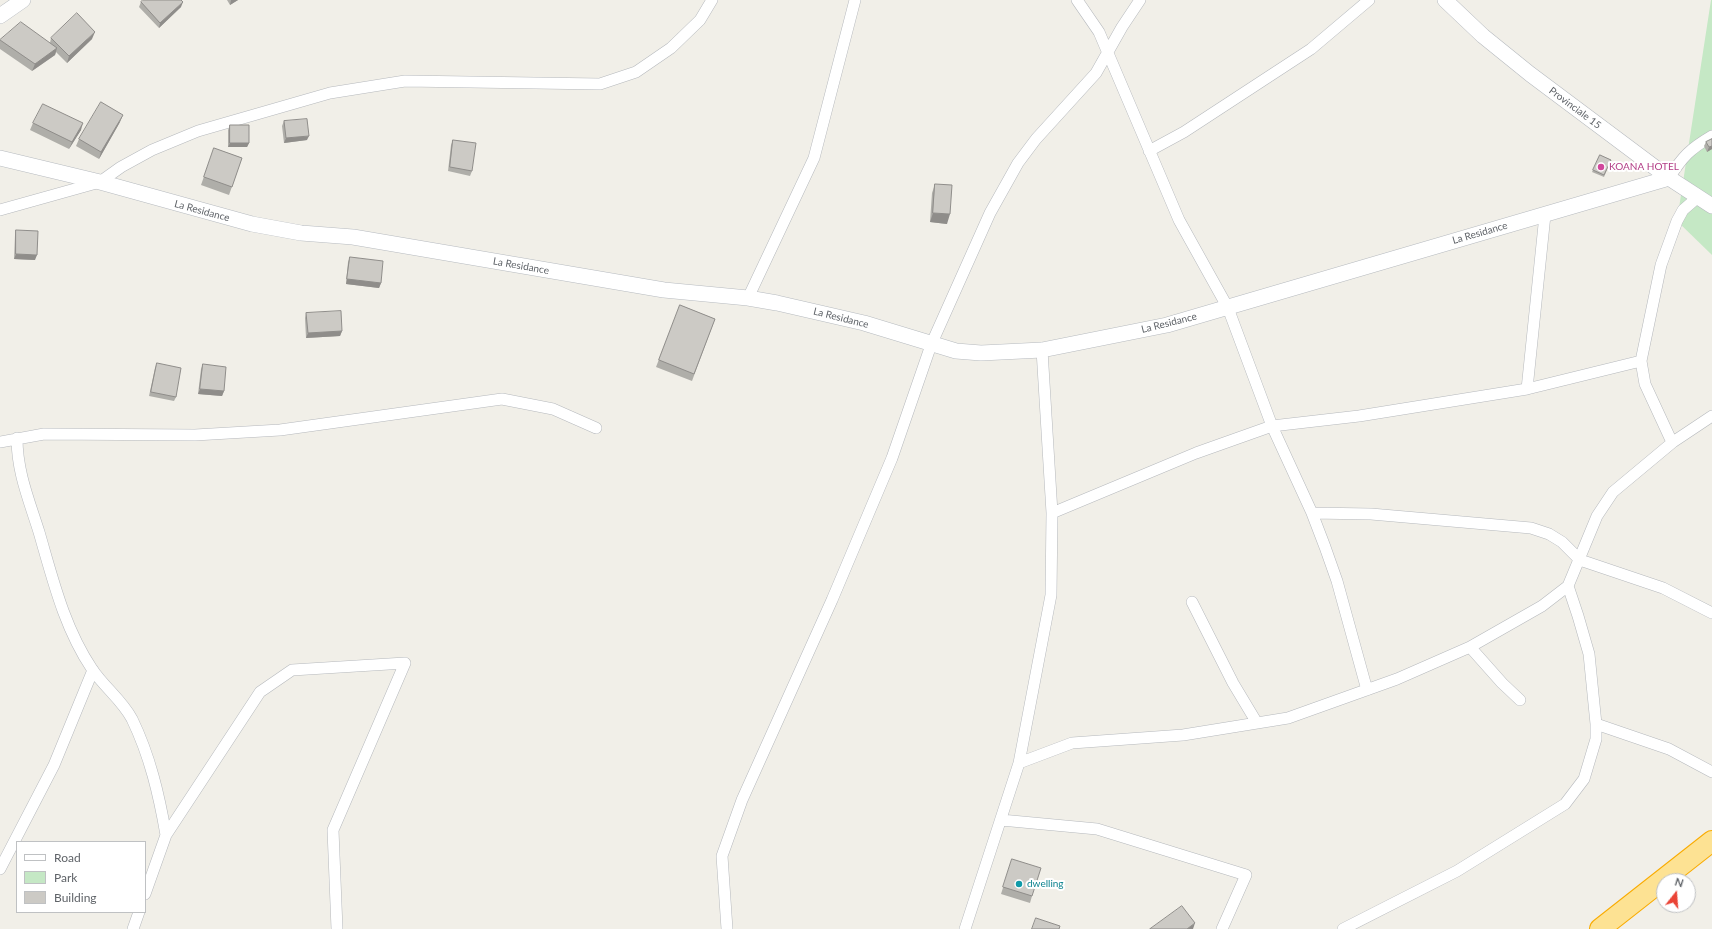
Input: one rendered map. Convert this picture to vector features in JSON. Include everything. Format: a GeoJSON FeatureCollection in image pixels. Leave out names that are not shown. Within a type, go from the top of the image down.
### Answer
{"type":"FeatureCollection","features":[{"type":"Feature","properties":{"kind":"highway"},"geometry":{"type":"LineString","coordinates":[[1600,929],[1712,841]]}},
{"type":"Feature","properties":{"kind":"street"},"geometry":{"type":"LineString","coordinates":[[0,210],[100,182],[121,167],[152,150],[198,131],[330,93],[405,81],[600,84],[636,72],[670,48],[700,20],[712,0]]}},
{"type":"Feature","properties":{"kind":"street"},"geometry":{"type":"LineString","coordinates":[[748,298],[814,158],[828,112],[855,0]]}},
{"type":"Feature","properties":{"kind":"street"},"geometry":{"type":"LineString","coordinates":[[1077,0],[1099,32],[1179,220],[1228,308],[1272,426],[1312,513],[1337,581],[1367,690]]}},
{"type":"Feature","properties":{"kind":"street"},"geometry":{"type":"LineString","coordinates":[[727,929],[722,856],[734,821],[832,600],[892,458],[930,345],[990,213],[1014,169],[1036,140],[1096,73],[1140,0]]}},
{"type":"Feature","properties":{"kind":"street"},"geometry":{"type":"LineString","coordinates":[[1149,151],[1184,132],[1311,49],[1369,0]]}},
{"type":"Feature","properties":{"kind":"street","name":"Provinciale 15"},"geometry":{"type":"LineString","coordinates":[[1445,0],[1483,36],[1524,69],[1669,178],[1712,206]]}},
{"type":"Feature","properties":{"kind":"street"},"geometry":{"type":"LineString","coordinates":[[0,16],[17,2]]}},
{"type":"Feature","properties":{"kind":"street"},"geometry":{"type":"LineString","coordinates":[[1669,178],[1679,162],[1692,148],[1712,136]]}},
{"type":"Feature","properties":{"kind":"street","name":"La Residance"},"geometry":{"type":"LineString","coordinates":[[0,158],[100,182],[259,225],[301,233],[353,237],[664,290],[748,298],[807,309],[864,324],[930,345],[956,351],[981,353],[1042,350],[1167,325],[1669,178]]}},
{"type":"Feature","properties":{"kind":"street"},"geometry":{"type":"LineString","coordinates":[[1673,442],[1645,384],[1642,361],[1662,264],[1677,221],[1683,210],[1698,197]]}},
{"type":"Feature","properties":{"kind":"street"},"geometry":{"type":"LineString","coordinates":[[1527,389],[1545,215]]}},
{"type":"Feature","properties":{"kind":"street"},"geometry":{"type":"LineString","coordinates":[[965,929],[1019,763],[1051,595],[1052,513],[1042,350]]}},
{"type":"Feature","properties":{"kind":"street"},"geometry":{"type":"LineString","coordinates":[[1052,513],[1196,453],[1272,426],[1359,416],[1527,389],[1642,361]]}},
{"type":"Feature","properties":{"kind":"street"},"geometry":{"type":"LineString","coordinates":[[0,442],[44,434],[196,434],[280,430],[502,399],[553,409],[596,428]]}},
{"type":"Feature","properties":{"kind":"street"},"geometry":{"type":"LineString","coordinates":[[1019,763],[1072,743],[1183,735],[1288,718],[1367,690],[1470,647],[1542,606],[1568,586],[1597,516],[1613,492],[1673,442],[1712,416]]}},
{"type":"Feature","properties":{"kind":"street"},"geometry":{"type":"LineString","coordinates":[[17,438],[18,461],[25,492],[60,603],[74,638],[93,670],[116,696],[131,718],[157,785],[166,835]]}},
{"type":"Feature","properties":{"kind":"street"},"geometry":{"type":"LineString","coordinates":[[1312,513],[1386,516],[1531,528],[1549,534],[1562,542],[1580,560],[1663,588],[1712,613]]}},
{"type":"Feature","properties":{"kind":"street"},"geometry":{"type":"LineString","coordinates":[[1343,929],[1457,871],[1565,804],[1584,778],[1596,739],[1596,724],[1588,654],[1568,586]]}},
{"type":"Feature","properties":{"kind":"street"},"geometry":{"type":"LineString","coordinates":[[1192,602],[1232,683],[1257,723]]}},
{"type":"Feature","properties":{"kind":"street"},"geometry":{"type":"LineString","coordinates":[[1470,647],[1502,683],[1520,700]]}},
{"type":"Feature","properties":{"kind":"street"},"geometry":{"type":"LineString","coordinates":[[146,891],[166,835],[260,692],[292,670],[405,663],[333,830],[338,929]]}},
{"type":"Feature","properties":{"kind":"street"},"geometry":{"type":"LineString","coordinates":[[0,869],[54,765],[93,670]]}},
{"type":"Feature","properties":{"kind":"street"},"geometry":{"type":"LineString","coordinates":[[1596,724],[1669,749],[1712,772]]}},
{"type":"Feature","properties":{"kind":"street"},"geometry":{"type":"LineString","coordinates":[[1001,820],[1097,829],[1246,875],[1222,929]]}},
{"type":"Feature","properties":{"kind":"street"},"geometry":{"type":"LineString","coordinates":[[133,929],[139,913]]}},
{"type":"Feature","properties":{"kind":"green space"},"geometry":{"type":"Polygon","coordinates":[[[1712,0],[1712,255],[1677,221],[1712,0]]]}},
{"type":"Feature","properties":{"kind":"building"},"geometry":{"type":"Polygon","coordinates":[[[143,0],[181,0],[183,2],[160,23],[141,2],[143,0]]]}},
{"type":"Feature","properties":{"kind":"building"},"geometry":{"type":"Polygon","coordinates":[[[77,13],[95,32],[69,56],[51,38],[77,13]]]}},
{"type":"Feature","properties":{"kind":"building"},"geometry":{"type":"Polygon","coordinates":[[[21,22],[57,48],[35,64],[0,40],[21,22]]]}},
{"type":"Feature","properties":{"kind":"building"},"geometry":{"type":"Polygon","coordinates":[[[101,102],[123,115],[101,152],[79,139],[101,102]]]}},
{"type":"Feature","properties":{"kind":"building"},"geometry":{"type":"Polygon","coordinates":[[[43,104],[83,123],[72,142],[33,123],[43,104]]]}},
{"type":"Feature","properties":{"kind":"building"},"geometry":{"type":"Polygon","coordinates":[[[307,119],[309,136],[286,138],[284,121],[307,119]]]}},
{"type":"Feature","properties":{"kind":"building"},"geometry":{"type":"Polygon","coordinates":[[[230,125],[249,125],[249,143],[230,143],[230,125]]]}},
{"type":"Feature","properties":{"kind":"building"},"geometry":{"type":"Polygon","coordinates":[[[1712,139],[1712,146],[1709,147],[1706,142],[1712,139]]]}},
{"type":"Feature","properties":{"kind":"building"},"geometry":{"type":"Polygon","coordinates":[[[453,140],[476,143],[472,171],[450,167],[453,140]]]}},
{"type":"Feature","properties":{"kind":"building"},"geometry":{"type":"Polygon","coordinates":[[[214,148],[242,158],[232,187],[204,177],[214,148]]]}},
{"type":"Feature","properties":{"kind":"building","name":"KOANA HOTEL"},"geometry":{"type":"Polygon","coordinates":[[[1600,155],[1611,160],[1604,175],[1593,170],[1600,155]]]}},
{"type":"Feature","properties":{"kind":"building"},"geometry":{"type":"Polygon","coordinates":[[[935,184],[952,185],[950,214],[933,213],[935,184]]]}},
{"type":"Feature","properties":{"kind":"building"},"geometry":{"type":"Polygon","coordinates":[[[16,230],[38,231],[37,255],[16,254],[16,230]]]}},
{"type":"Feature","properties":{"kind":"building"},"geometry":{"type":"Polygon","coordinates":[[[350,257],[383,261],[381,283],[347,279],[350,257]]]}},
{"type":"Feature","properties":{"kind":"building"},"geometry":{"type":"Polygon","coordinates":[[[680,305],[715,319],[694,374],[659,360],[680,305]]]}},
{"type":"Feature","properties":{"kind":"building"},"geometry":{"type":"Polygon","coordinates":[[[341,311],[342,331],[308,333],[306,313],[341,311]]]}},
{"type":"Feature","properties":{"kind":"building"},"geometry":{"type":"Polygon","coordinates":[[[157,363],[181,368],[176,397],[151,392],[157,363]]]}},
{"type":"Feature","properties":{"kind":"building"},"geometry":{"type":"Polygon","coordinates":[[[203,364],[226,367],[224,391],[200,389],[203,364]]]}},
{"type":"Feature","properties":{"kind":"building","name":"dwelling"},"geometry":{"type":"Polygon","coordinates":[[[1012,859],[1041,868],[1032,896],[1003,887],[1012,859]]]}},
{"type":"Feature","properties":{"kind":"building"},"geometry":{"type":"Polygon","coordinates":[[[1182,906],[1195,923],[1187,929],[1150,929],[1182,906]]]}},
{"type":"Feature","properties":{"kind":"building"},"geometry":{"type":"Polygon","coordinates":[[[1036,918],[1060,926],[1059,929],[1032,929],[1036,918]]]}},
{"type":"Feature","properties":{"kind":"place","name":"KOANA HOTEL"},"geometry":{"type":"Point","coordinates":[1601,167]}},
{"type":"Feature","properties":{"kind":"place","name":"dwelling"},"geometry":{"type":"Point","coordinates":[1019,884]}}]}
